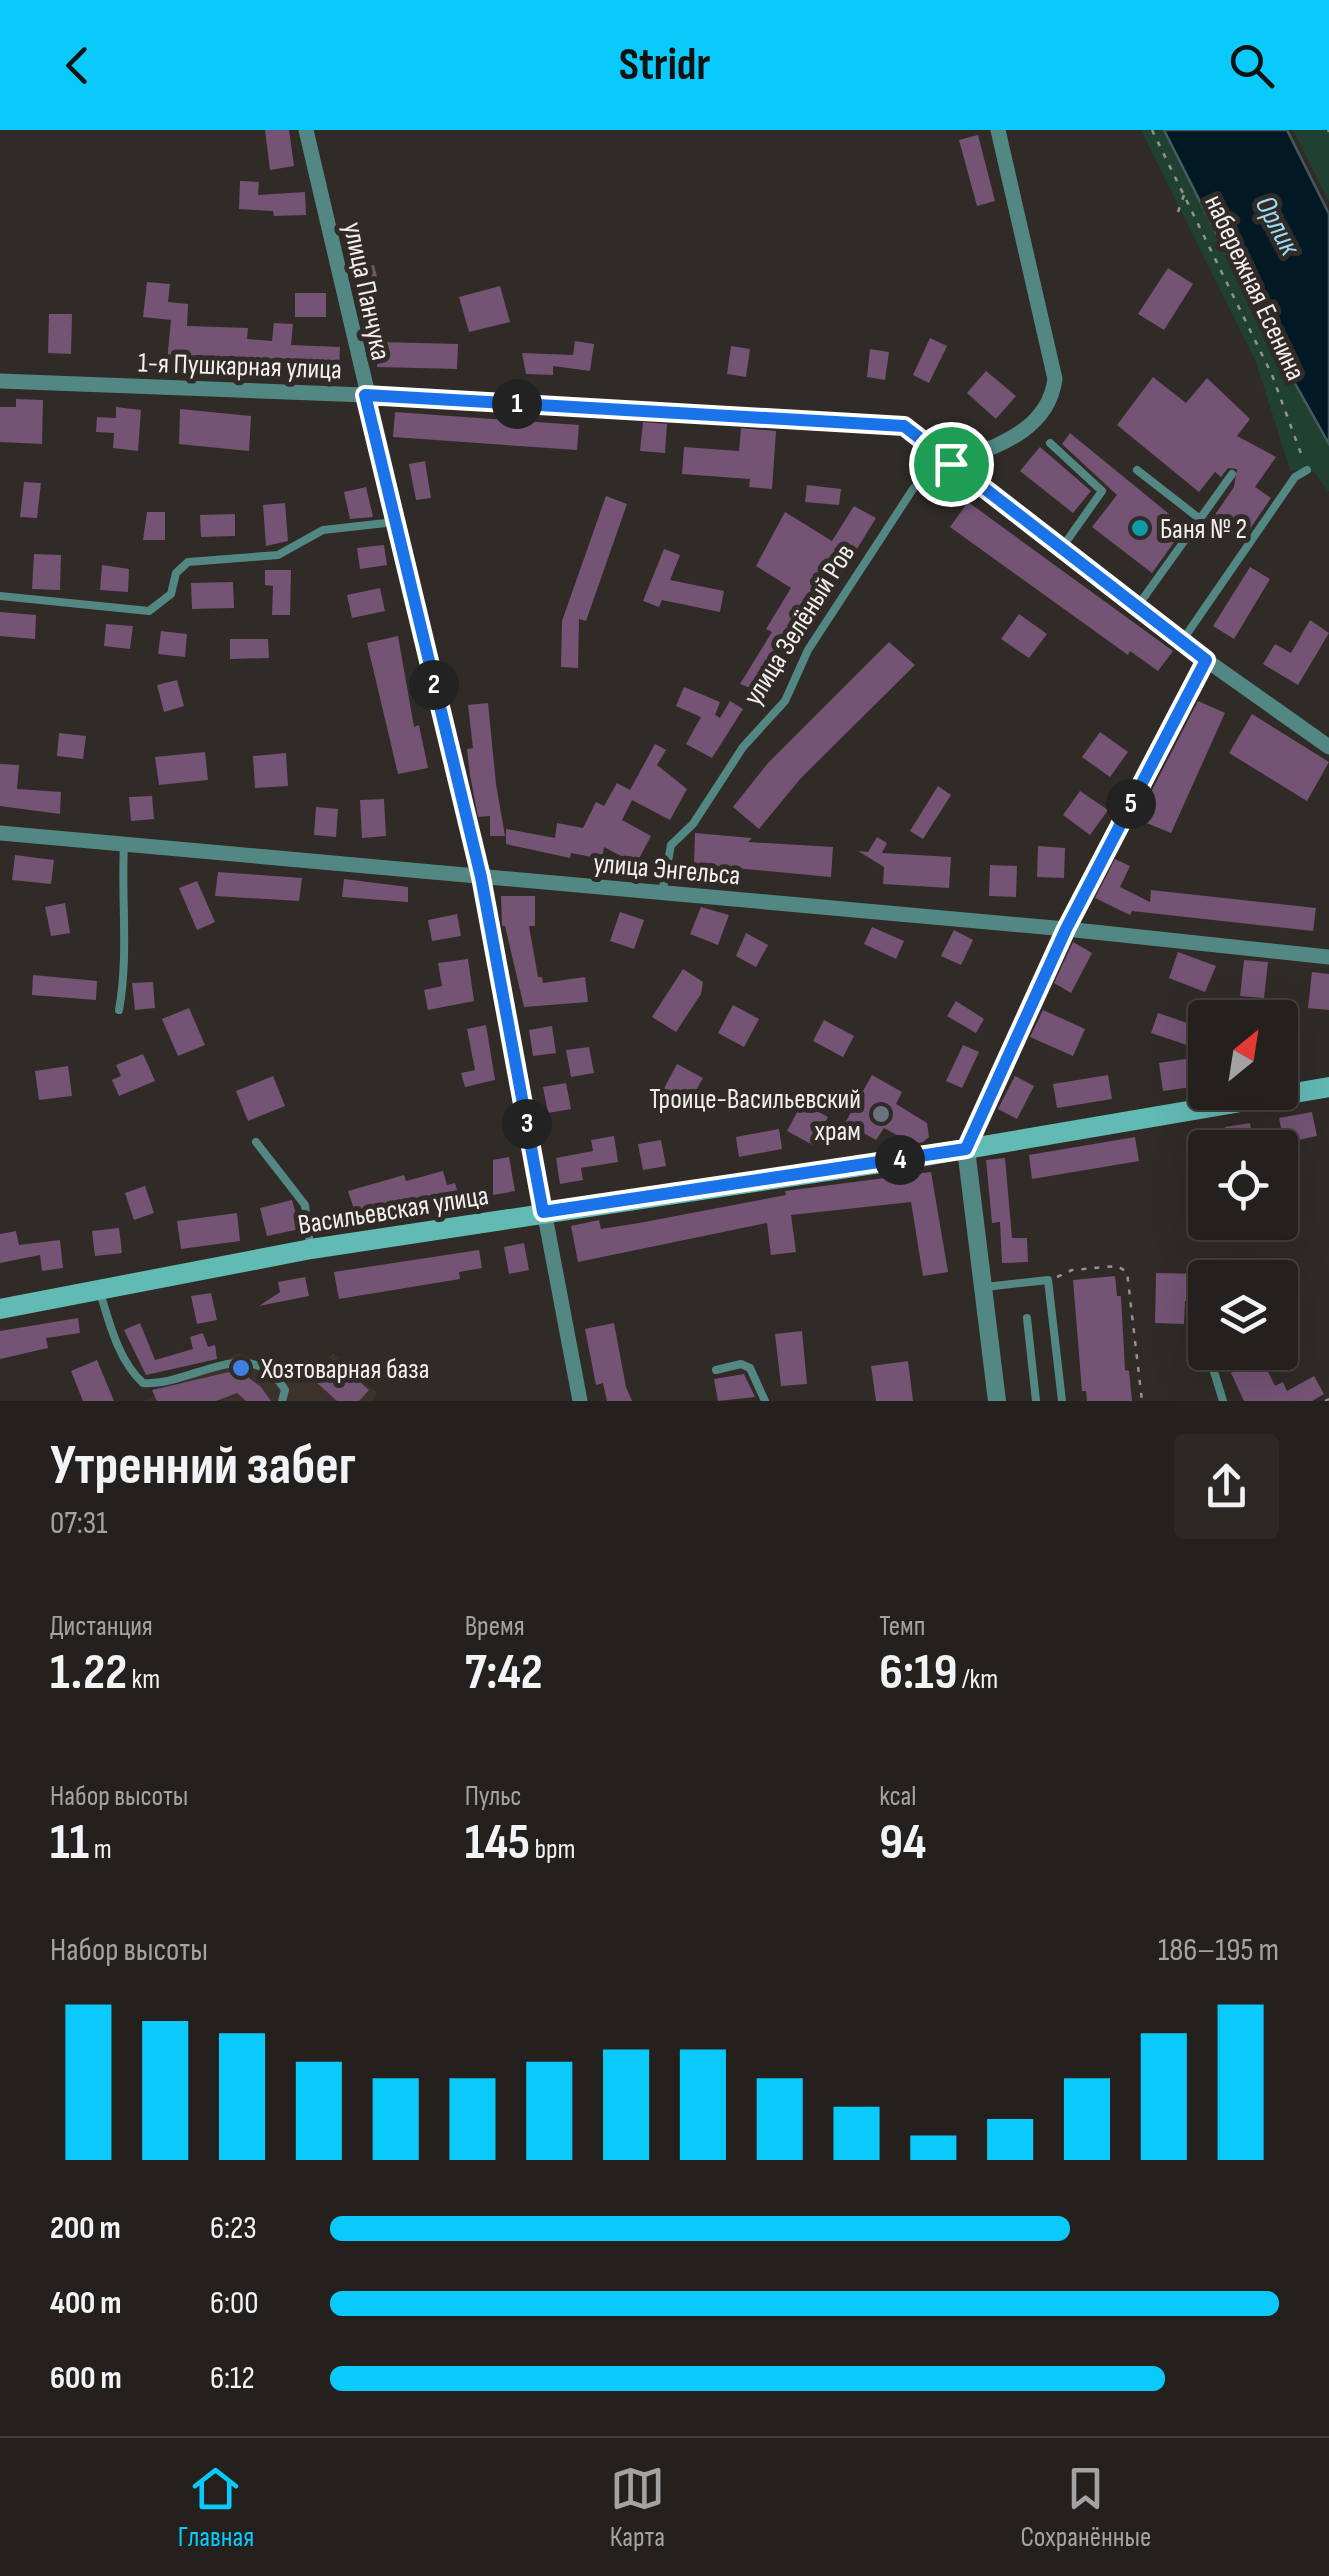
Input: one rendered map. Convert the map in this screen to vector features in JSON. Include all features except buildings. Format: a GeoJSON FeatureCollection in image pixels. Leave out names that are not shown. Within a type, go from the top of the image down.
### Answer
{"type":"FeatureCollection","features":[{"type":"Feature","properties":{"kind":"main road","name":"Васильевская улица"},"geometry":{"type":"LineString","coordinates":[[0,1309],[311,1249],[966,1149],[1329,1087]]}},
{"type":"Feature","properties":{"kind":"street","name":"улица Панчука"},"geometry":{"type":"LineString","coordinates":[[306,130],[365,395],[481,877],[580,1401]]}},
{"type":"Feature","properties":{"kind":"street","name":"улица Зелёный Ров"},"geometry":{"type":"LineString","coordinates":[[951,464],[1003,443],[1042,417],[1052,400],[1055,379],[998,130]]}},
{"type":"Feature","properties":{"kind":"street","name":"1-я Пушкарная улица"},"geometry":{"type":"LineString","coordinates":[[0,380],[365,395],[889,424],[916,431],[951,464],[1182,642],[1329,747]]}},
{"type":"Feature","properties":{"kind":"street"},"geometry":{"type":"LineString","coordinates":[[997,1401],[966,1149],[1066,929],[1206,660]]}},
{"type":"Feature","properties":{"kind":"street","name":"улица Энгельса"},"geometry":{"type":"LineString","coordinates":[[0,833],[1066,929],[1329,957]]}},
{"type":"Feature","properties":{"kind":"lane"},"geometry":{"type":"LineString","coordinates":[[1050,443],[1102,491],[1061,549]]}},
{"type":"Feature","properties":{"kind":"lane","name":"улица Зелёный Ров"},"geometry":{"type":"LineString","coordinates":[[662,893],[671,844],[693,824],[743,747],[784,701],[808,650],[914,490],[932,472],[951,464]]}},
{"type":"Feature","properties":{"kind":"lane"},"geometry":{"type":"LineString","coordinates":[[1137,470],[1200,519]]}},
{"type":"Feature","properties":{"kind":"lane"},"geometry":{"type":"LineString","coordinates":[[1182,642],[1295,477],[1306,470]]}},
{"type":"Feature","properties":{"kind":"lane"},"geometry":{"type":"LineString","coordinates":[[1137,607],[1232,474]]}},
{"type":"Feature","properties":{"kind":"lane"},"geometry":{"type":"LineString","coordinates":[[0,596],[149,610],[171,594],[176,573],[188,562],[278,555],[323,530],[395,522]]}},
{"type":"Feature","properties":{"kind":"lane"},"geometry":{"type":"LineString","coordinates":[[119,1010],[127,952],[121,891],[124,844]]}},
{"type":"Feature","properties":{"kind":"lane"},"geometry":{"type":"LineString","coordinates":[[256,1142],[305,1205],[311,1249]]}},
{"type":"Feature","properties":{"kind":"lane"},"geometry":{"type":"LineString","coordinates":[[984,1288],[1048,1280],[1062,1401]]}},
{"type":"Feature","properties":{"kind":"lane"},"geometry":{"type":"LineString","coordinates":[[100,1292],[133,1375],[143,1384],[238,1360],[279,1380],[285,1390],[282,1401]]}},
{"type":"Feature","properties":{"kind":"lane"},"geometry":{"type":"LineString","coordinates":[[1027,1318],[1036,1401]]}},
{"type":"Feature","properties":{"kind":"lane"},"geometry":{"type":"LineString","coordinates":[[716,1370],[741,1364],[750,1368],[765,1401]]}},
{"type":"Feature","properties":{"kind":"lane"},"geometry":{"type":"LineString","coordinates":[[1214,1370],[1223,1401]]}},
{"type":"Feature","properties":{"kind":"path","name":"набережная Есенина"},"geometry":{"type":"LineString","coordinates":[[1152,130],[1272,375],[1306,470]]}},
{"type":"Feature","properties":{"kind":"path"},"geometry":{"type":"LineString","coordinates":[[1178,212],[1184,193]]}},
{"type":"Feature","properties":{"kind":"path"},"geometry":{"type":"LineString","coordinates":[[1048,1280],[1072,1270],[1118,1266],[1126,1272],[1142,1401]]}},
{"type":"Feature","properties":{"kind":"shaded area","name":"Хозтоварная база"},"geometry":{"type":"Polygon","coordinates":[[[239,1353],[306,1383],[333,1353],[377,1393],[373,1401],[144,1401],[239,1353]]]}},
{"type":"Feature","properties":{"kind":"green space"},"geometry":{"type":"Polygon","coordinates":[[[1141,130],[1164,130],[1264,328],[1329,444],[1329,492],[1314,472],[1290,470],[1256,362],[1141,130]]]}},
{"type":"Feature","properties":{"kind":"green space"},"geometry":{"type":"Polygon","coordinates":[[[1293,130],[1329,130],[1329,202],[1293,130]]]}},
{"type":"Feature","properties":{"kind":"water","name":"Орлик"},"geometry":{"type":"Polygon","coordinates":[[[1164,130],[1287,130],[1329,214],[1329,444],[1264,328],[1164,130]]]}},
{"type":"Feature","properties":{"kind":"place","name":"Баня № 2"},"geometry":{"type":"Point","coordinates":[1140,528]}},
{"type":"Feature","properties":{"kind":"place","name":"Троице-Васильевский храм"},"geometry":{"type":"Point","coordinates":[881,1114]}},
{"type":"Feature","properties":{"kind":"place","name":"Хозтоварная база"},"geometry":{"type":"Point","coordinates":[241,1368]}},
{"type":"Feature","properties":{"kind":"route"},"geometry":{"type":"LineString","coordinates":[[365,395],[889,424],[916,431],[951,464],[1206,660],[1066,929],[966,1149],[543,1212],[481,877],[365,395]]}}]}
